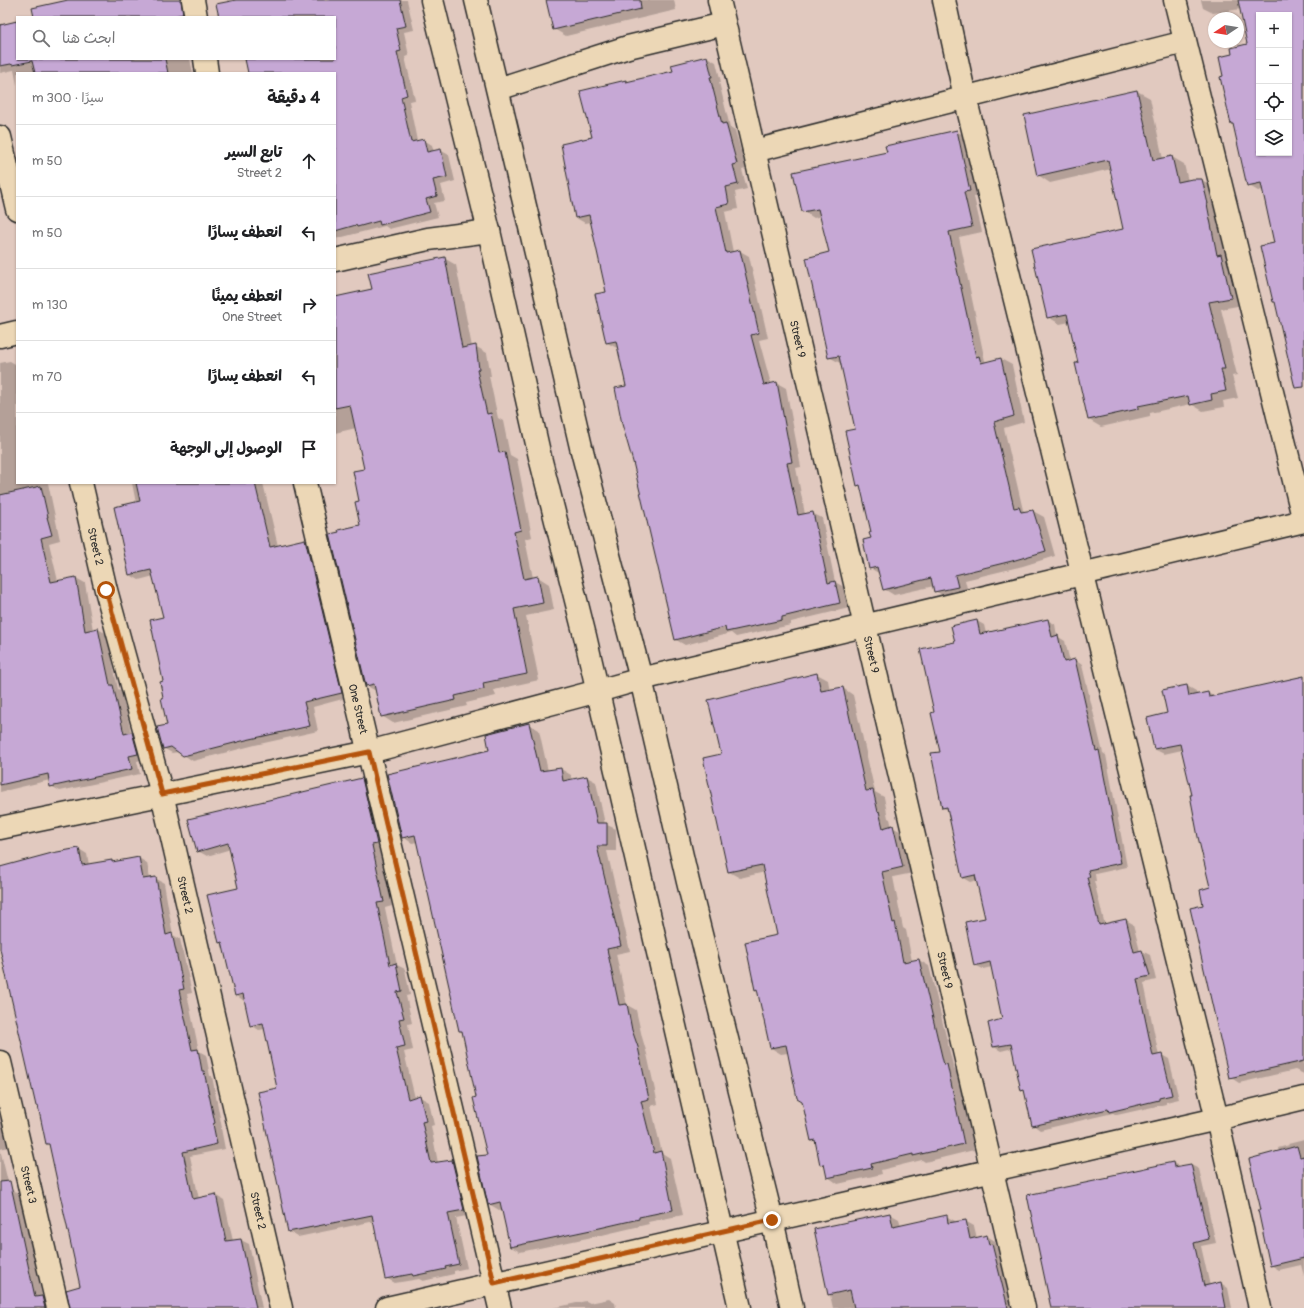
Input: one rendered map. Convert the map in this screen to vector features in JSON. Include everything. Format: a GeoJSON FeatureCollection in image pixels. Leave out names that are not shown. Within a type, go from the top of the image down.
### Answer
{"type":"FeatureCollection","features":[{"type":"Feature","properties":{"kind":"street"},"geometry":{"type":"LineString","coordinates":[[193,0],[196,16]]}},
{"type":"Feature","properties":{"kind":"street"},"geometry":{"type":"LineString","coordinates":[[432,0],[488,231],[540,457],[598,691],[740,1308]]}},
{"type":"Feature","properties":{"kind":"street"},"geometry":{"type":"LineString","coordinates":[[476,0],[498,89],[580,447],[641,678],[688,882],[772,1220],[792,1308]]}},
{"type":"Feature","properties":{"kind":"street","name":"Street 9"},"geometry":{"type":"LineString","coordinates":[[719,0],[1024,1308]]}},
{"type":"Feature","properties":{"kind":"street"},"geometry":{"type":"LineString","coordinates":[[944,0],[965,97],[1217,1119],[1260,1308]]}},
{"type":"Feature","properties":{"kind":"street"},"geometry":{"type":"LineString","coordinates":[[0,828],[369,752],[598,691],[641,678],[1304,521],[1175,0]]}},
{"type":"Feature","properties":{"kind":"street"},"geometry":{"type":"LineString","coordinates":[[498,89],[628,47],[724,24]]}},
{"type":"Feature","properties":{"kind":"street"},"geometry":{"type":"LineString","coordinates":[[754,152],[1185,42]]}},
{"type":"Feature","properties":{"kind":"street"},"geometry":{"type":"LineString","coordinates":[[205,60],[207,72]]}},
{"type":"Feature","properties":{"kind":"street"},"geometry":{"type":"LineString","coordinates":[[0,137],[16,205]]}},
{"type":"Feature","properties":{"kind":"street"},"geometry":{"type":"LineString","coordinates":[[336,260],[428,239],[488,231]]}},
{"type":"Feature","properties":{"kind":"street"},"geometry":{"type":"LineString","coordinates":[[0,336],[16,332]]}},
{"type":"Feature","properties":{"kind":"street","name":"Street 2"},"geometry":{"type":"LineString","coordinates":[[81,484],[106,590],[162,794],[281,1308]]}},
{"type":"Feature","properties":{"kind":"street","name":"One Street"},"geometry":{"type":"LineString","coordinates":[[305,484],[500,1308]]}},
{"type":"Feature","properties":{"kind":"street","name":"Street 3"},"geometry":{"type":"LineString","coordinates":[[0,1062],[58,1308]]}},
{"type":"Feature","properties":{"kind":"street"},"geometry":{"type":"LineString","coordinates":[[386,1308],[1304,1098]]}},
{"type":"Feature","properties":{"kind":"building"},"geometry":{"type":"Polygon","coordinates":[[[68,0],[181,0],[183,14],[174,16],[34,16],[32,8],[68,0]]]}},
{"type":"Feature","properties":{"kind":"building"},"geometry":{"type":"Polygon","coordinates":[[[236,0],[400,0],[406,26],[396,28],[401,51],[397,52],[407,95],[401,97],[411,142],[424,139],[427,152],[441,149],[447,177],[433,180],[437,196],[426,199],[430,212],[380,225],[379,221],[336,231],[336,72],[248,72],[245,60],[336,60],[336,16],[219,16],[216,4],[236,0]]]}},
{"type":"Feature","properties":{"kind":"building"},"geometry":{"type":"Polygon","coordinates":[[[546,0],[640,0],[641,9],[553,30],[546,0]]]}},
{"type":"Feature","properties":{"kind":"building"},"geometry":{"type":"Polygon","coordinates":[[[1238,0],[1304,0],[1304,387],[1295,388],[1260,246],[1274,243],[1261,183],[1247,186],[1233,124],[1231,124],[1220,77],[1223,76],[1219,57],[1232,54],[1231,48],[1244,48],[1244,45],[1247,44],[1244,29],[1244,12],[1240,12],[1238,0]]]}},
{"type":"Feature","properties":{"kind":"building"},"geometry":{"type":"Polygon","coordinates":[[[16,21],[16,60],[165,60],[168,72],[35,72],[32,61],[0,66],[0,25],[16,21]]]}},
{"type":"Feature","properties":{"kind":"building"},"geometry":{"type":"Polygon","coordinates":[[[707,56],[712,77],[710,77],[722,124],[726,123],[737,164],[733,165],[738,184],[726,187],[729,204],[716,207],[726,253],[740,250],[759,333],[751,335],[764,385],[777,382],[792,462],[787,463],[798,515],[813,512],[828,583],[835,581],[840,603],[782,617],[782,620],[726,632],[725,627],[675,640],[633,462],[622,424],[615,388],[626,386],[616,341],[606,343],[595,294],[606,292],[589,215],[575,218],[561,144],[592,137],[580,91],[673,71],[671,65],[707,56]]]}},
{"type":"Feature","properties":{"kind":"building"},"geometry":{"type":"Polygon","coordinates":[[[1137,90],[1153,160],[1172,156],[1178,182],[1192,179],[1202,179],[1217,255],[1221,254],[1231,298],[1209,302],[1225,369],[1221,369],[1226,391],[1211,394],[1212,400],[1190,405],[1188,396],[1138,406],[1138,409],[1088,420],[1075,363],[1078,363],[1067,314],[1047,318],[1031,249],[1123,229],[1108,160],[1037,176],[1024,115],[1137,90]]]}},
{"type":"Feature","properties":{"kind":"building"},"geometry":{"type":"Polygon","coordinates":[[[957,130],[970,191],[964,192],[972,227],[949,232],[976,357],[979,356],[981,363],[1001,358],[1014,416],[994,422],[1014,508],[1019,507],[1021,512],[1033,510],[1046,551],[955,575],[958,587],[934,592],[931,578],[883,590],[877,567],[869,569],[863,540],[871,538],[869,533],[871,532],[860,485],[857,486],[845,431],[855,429],[839,356],[828,358],[806,258],[829,252],[818,209],[802,212],[793,172],[887,152],[885,146],[957,130]]]}},
{"type":"Feature","properties":{"kind":"building"},"geometry":{"type":"Polygon","coordinates":[[[445,257],[462,348],[476,345],[479,369],[477,370],[487,414],[491,413],[499,453],[505,452],[521,530],[514,532],[524,579],[538,576],[543,603],[514,609],[527,674],[483,683],[484,689],[455,696],[456,700],[381,717],[374,684],[366,686],[330,534],[339,532],[338,530],[360,525],[355,502],[359,501],[353,471],[364,469],[350,405],[336,408],[336,297],[372,289],[368,273],[445,257]]]}},
{"type":"Feature","properties":{"kind":"building"},"geometry":{"type":"Polygon","coordinates":[[[136,484],[255,484],[270,547],[305,539],[342,693],[304,702],[310,726],[183,756],[171,747],[163,749],[157,727],[167,725],[161,698],[163,697],[160,682],[163,681],[150,620],[163,617],[151,570],[129,575],[114,507],[140,501],[136,484]]]}},
{"type":"Feature","properties":{"kind":"building"},"geometry":{"type":"Polygon","coordinates":[[[41,486],[52,535],[41,538],[51,582],[76,577],[85,631],[98,628],[110,685],[113,685],[124,734],[132,732],[138,754],[129,756],[132,769],[50,787],[48,774],[0,785],[0,495],[41,486]]]}},
{"type":"Feature","properties":{"kind":"building"},"geometry":{"type":"Polygon","coordinates":[[[1048,619],[1052,637],[1058,635],[1064,662],[1075,659],[1096,751],[1099,750],[1121,863],[1088,870],[1090,877],[1087,877],[1099,925],[1126,919],[1134,952],[1142,950],[1150,976],[1137,979],[1153,1056],[1162,1054],[1172,1095],[1159,1098],[1159,1100],[1109,1112],[1108,1109],[1032,1126],[1024,1090],[1021,1091],[1011,1044],[993,1047],[988,1023],[1002,1019],[990,962],[974,966],[965,922],[985,918],[975,875],[962,878],[947,807],[942,808],[931,753],[940,752],[931,713],[934,712],[920,649],[955,642],[951,626],[977,620],[980,634],[1048,619]]]}},
{"type":"Feature","properties":{"kind":"building"},"geometry":{"type":"Polygon","coordinates":[[[817,673],[821,691],[843,687],[866,791],[873,790],[883,828],[893,825],[903,867],[882,872],[893,923],[895,922],[903,962],[919,959],[944,1065],[947,1064],[964,1144],[871,1164],[872,1168],[827,1178],[824,1164],[820,1165],[815,1140],[811,1141],[802,1101],[797,1098],[786,1045],[770,1048],[757,989],[755,990],[745,942],[777,935],[762,865],[728,872],[703,758],[721,754],[708,700],[817,673]]]}},
{"type":"Feature","properties":{"kind":"building"},"geometry":{"type":"Polygon","coordinates":[[[1304,676],[1304,1061],[1229,1078],[1190,908],[1203,905],[1200,890],[1210,887],[1198,837],[1190,795],[1192,795],[1180,744],[1154,749],[1147,718],[1167,713],[1162,690],[1187,685],[1189,696],[1208,692],[1209,697],[1304,676]]]}},
{"type":"Feature","properties":{"kind":"building"},"geometry":{"type":"Polygon","coordinates":[[[529,723],[540,771],[561,768],[563,781],[587,776],[597,823],[607,823],[607,846],[597,846],[621,946],[607,949],[619,1005],[627,1004],[632,1030],[638,1047],[649,1099],[641,1101],[654,1153],[661,1151],[673,1210],[639,1217],[639,1219],[591,1230],[510,1247],[500,1202],[488,1205],[477,1156],[487,1155],[473,1098],[476,1097],[462,1031],[459,1031],[415,835],[402,838],[387,774],[489,750],[486,734],[529,723]]]}},
{"type":"Feature","properties":{"kind":"building"},"geometry":{"type":"Polygon","coordinates":[[[362,778],[377,844],[372,845],[384,902],[377,903],[390,965],[396,963],[402,991],[397,992],[404,1018],[399,1019],[405,1046],[396,1048],[408,1099],[420,1095],[426,1121],[422,1122],[431,1163],[452,1160],[464,1210],[448,1213],[459,1264],[445,1267],[446,1269],[413,1276],[412,1274],[385,1279],[372,1215],[288,1232],[258,1092],[277,1088],[263,1023],[250,1026],[243,994],[235,996],[222,942],[219,943],[207,895],[238,888],[228,843],[197,852],[188,819],[362,778]]]}},
{"type":"Feature","properties":{"kind":"building"},"geometry":{"type":"Polygon","coordinates":[[[79,848],[82,865],[139,857],[143,879],[156,877],[166,935],[172,933],[184,989],[179,990],[192,1050],[198,1049],[215,1123],[213,1124],[217,1144],[183,1152],[193,1199],[216,1194],[226,1241],[241,1239],[256,1308],[70,1308],[66,1290],[80,1286],[49,1144],[46,1144],[38,1106],[36,1106],[0,949],[0,867],[52,853],[79,848]]]}},
{"type":"Feature","properties":{"kind":"building"},"geometry":{"type":"Polygon","coordinates":[[[1297,1146],[1300,1157],[1304,1156],[1304,1258],[1270,1266],[1258,1210],[1261,1210],[1249,1159],[1297,1146]]]}},
{"type":"Feature","properties":{"kind":"building"},"geometry":{"type":"Polygon","coordinates":[[[1173,1162],[1174,1167],[1191,1164],[1209,1239],[1194,1243],[1204,1286],[1221,1282],[1226,1308],[1051,1308],[1027,1195],[1109,1178],[1108,1176],[1173,1162]]]}},
{"type":"Feature","properties":{"kind":"building"},"geometry":{"type":"Polygon","coordinates":[[[10,1181],[35,1297],[42,1296],[45,1308],[0,1308],[0,1182],[10,1181]]]}},
{"type":"Feature","properties":{"kind":"building"},"geometry":{"type":"Polygon","coordinates":[[[890,1213],[893,1227],[947,1215],[948,1223],[966,1220],[970,1239],[987,1235],[989,1245],[992,1244],[1008,1308],[854,1308],[850,1290],[828,1295],[814,1229],[890,1213]]]}},
{"type":"Feature","properties":{"kind":"route"},"geometry":{"type":"LineString","coordinates":[[106,590],[162,794],[369,752],[494,1283],[772,1220]]}}]}
